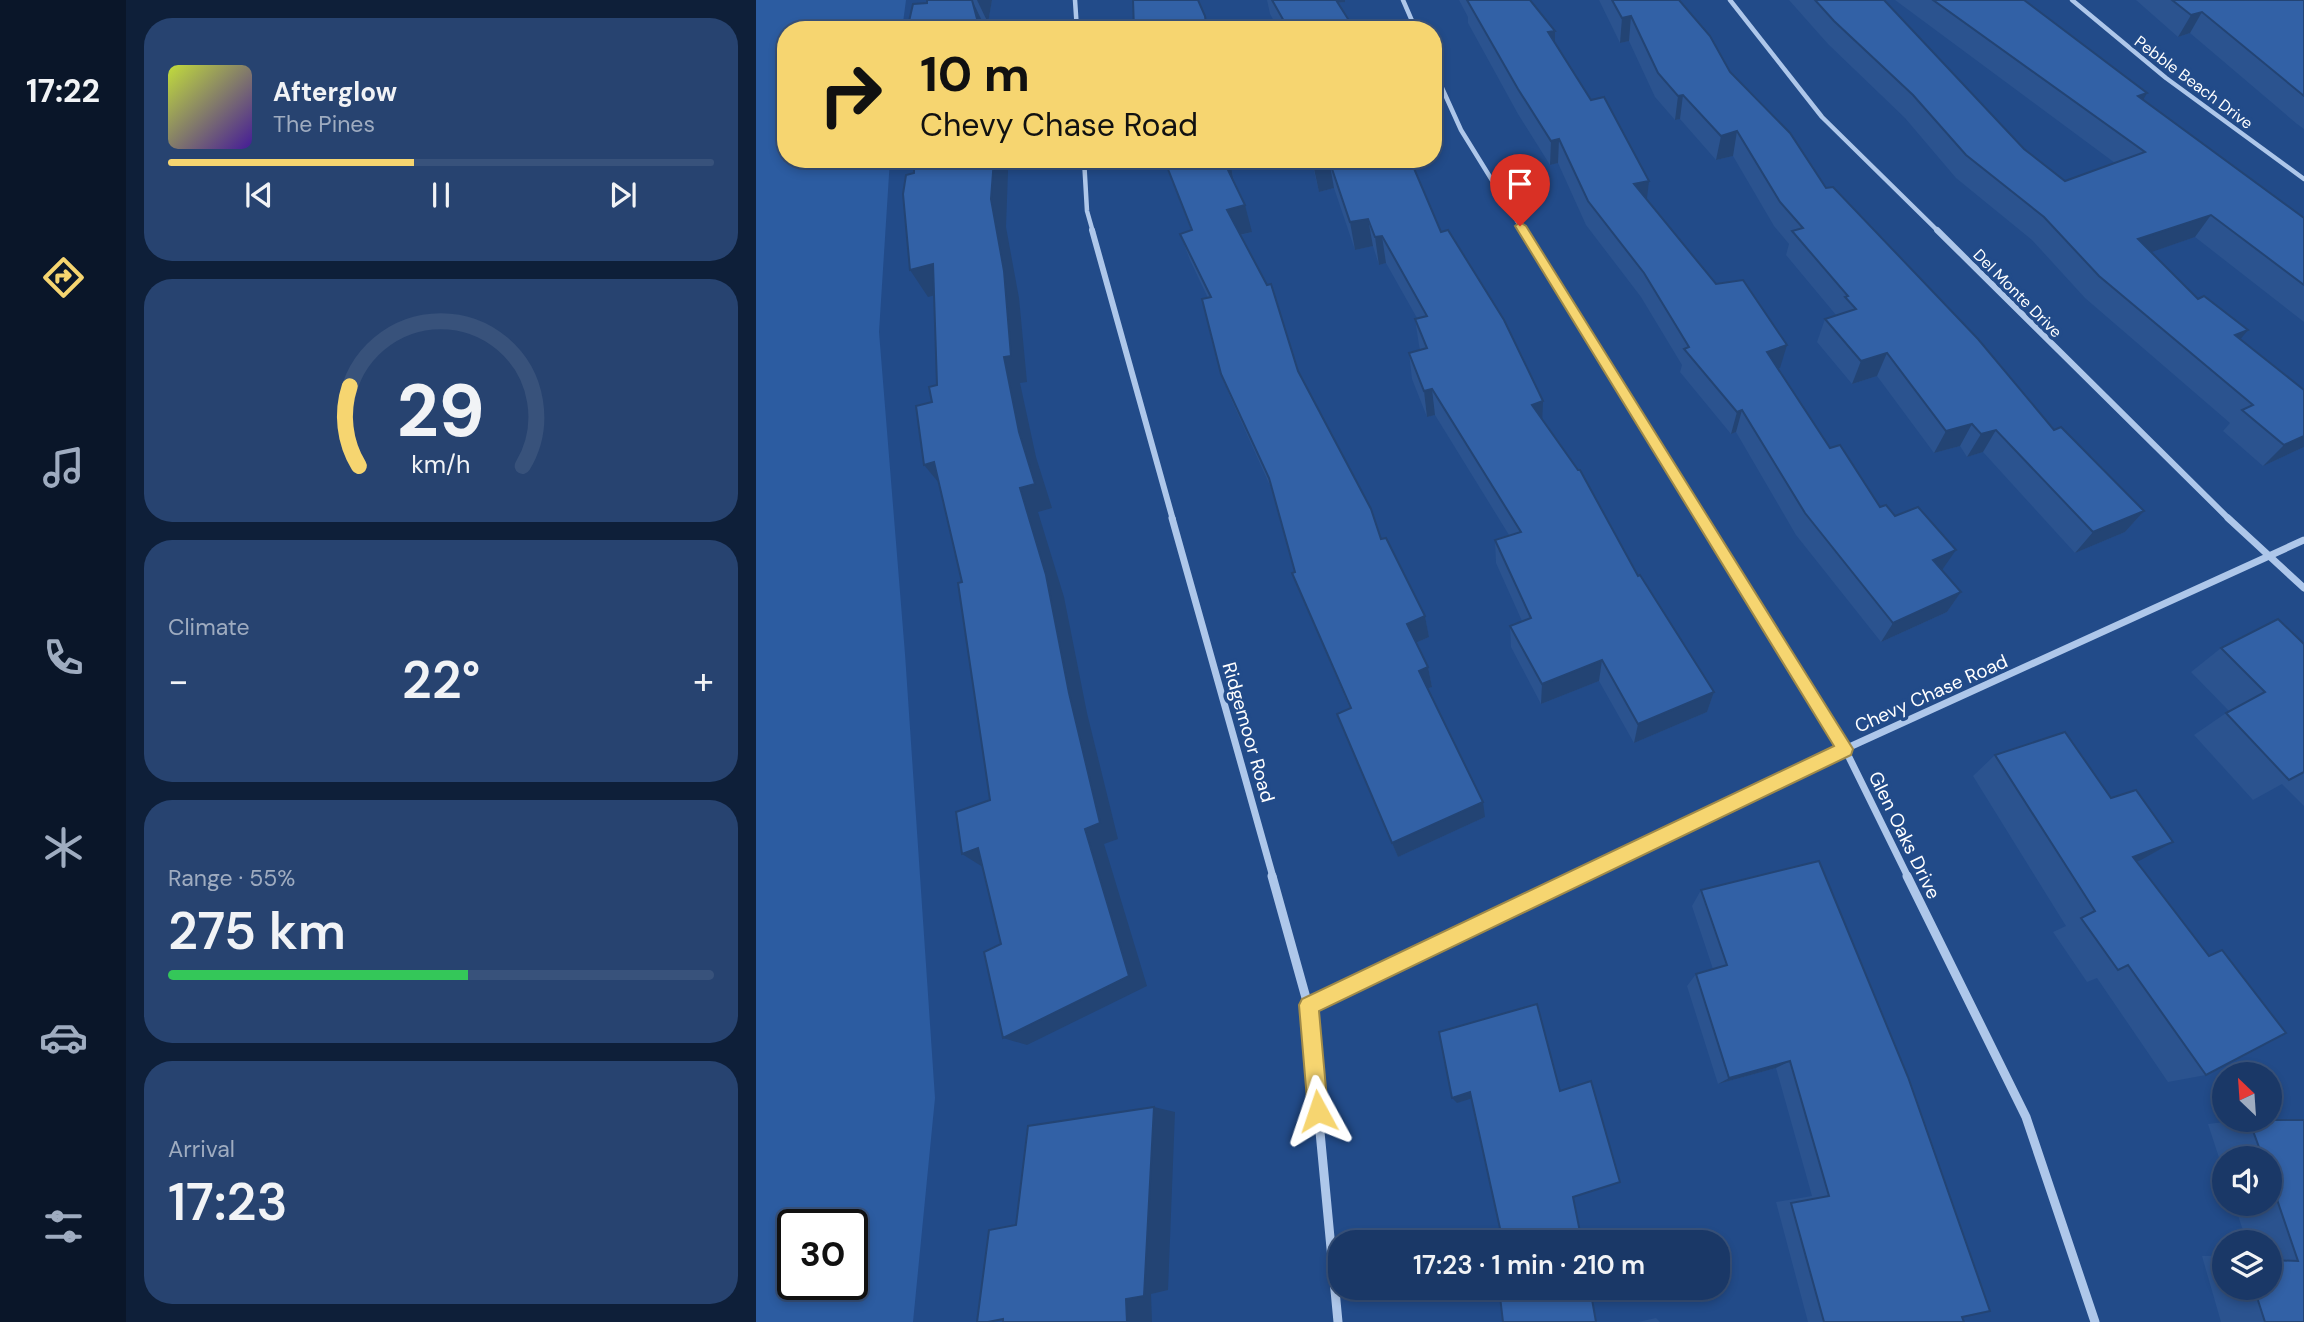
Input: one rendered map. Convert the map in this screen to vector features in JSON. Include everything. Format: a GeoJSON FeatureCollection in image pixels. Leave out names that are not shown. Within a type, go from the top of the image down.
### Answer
{"type":"FeatureCollection","features":[{"type":"Feature","properties":{"kind":"street"},"geometry":{"type":"LineString","coordinates":[[1075,0],[1076,21]]}},
{"type":"Feature","properties":{"kind":"street"},"geometry":{"type":"LineString","coordinates":[[1403,0],[1412,21]]}},
{"type":"Feature","properties":{"kind":"street","name":"Del Monte Drive"},"geometry":{"type":"LineString","coordinates":[[1730,0],[1822,117],[2268,556],[2304,588]]}},
{"type":"Feature","properties":{"kind":"street","name":"Pebble Beach Drive"},"geometry":{"type":"LineString","coordinates":[[2072,0],[2166,78],[2304,179]]}},
{"type":"Feature","properties":{"kind":"street","name":"Glen Oaks Drive"},"geometry":{"type":"LineString","coordinates":[[1442,88],[1461,130],[1845,749],[2026,1117],[2095,1322]]}},
{"type":"Feature","properties":{"kind":"street","name":"Ridgemoor Road"},"geometry":{"type":"LineString","coordinates":[[1085,168],[1087,211],[1308,1005],[1338,1322]]}},
{"type":"Feature","properties":{"kind":"street","name":"Chevy Chase Road"},"geometry":{"type":"LineString","coordinates":[[1308,1005],[1845,749],[2304,540]]}},
{"type":"Feature","properties":{"kind":"shaded area"},"geometry":{"type":"Polygon","coordinates":[[[756,0],[906,0],[903,21],[777,21],[777,168],[889,168],[879,332],[905,654],[935,1098],[913,1322],[756,1322],[756,0]]]}},
{"type":"Feature","properties":{"kind":"building"},"geometry":{"type":"Polygon","coordinates":[[[927,0],[972,0],[978,21],[909,21],[913,4],[927,3],[927,0]]]}},
{"type":"Feature","properties":{"kind":"building"},"geometry":{"type":"Polygon","coordinates":[[[1133,0],[1198,0],[1206,21],[1134,21],[1133,0]]]}},
{"type":"Feature","properties":{"kind":"building"},"geometry":{"type":"Polygon","coordinates":[[[1272,0],[1336,0],[1349,21],[1284,21],[1272,0]]]}},
{"type":"Feature","properties":{"kind":"building"},"geometry":{"type":"Polygon","coordinates":[[[1467,0],[1530,0],[1555,31],[1548,32],[1591,100],[1604,97],[1649,181],[1634,184],[1716,284],[1743,280],[1787,345],[1767,352],[1830,448],[1840,445],[1880,507],[1886,505],[1895,516],[1918,507],[1956,550],[1933,560],[1961,592],[1893,623],[1805,513],[1742,410],[1737,412],[1684,349],[1689,347],[1644,273],[1588,201],[1559,139],[1551,141],[1467,0]]]}},
{"type":"Feature","properties":{"kind":"building"},"geometry":{"type":"Polygon","coordinates":[[[1612,0],[1679,0],[1710,36],[1730,72],[1790,133],[1826,188],[1833,187],[1978,339],[2054,430],[2061,427],[2144,511],[2093,532],[1996,430],[1981,434],[1972,424],[1946,431],[1887,353],[1861,361],[1825,319],[1856,309],[1792,231],[1803,228],[1780,202],[1737,131],[1721,136],[1683,95],[1678,96],[1658,73],[1631,16],[1622,18],[1612,0]]]}},
{"type":"Feature","properties":{"kind":"building"},"geometry":{"type":"Polygon","coordinates":[[[1815,0],[1884,0],[2024,149],[2065,181],[2145,152],[1933,0],[2024,0],[2147,93],[2138,96],[2304,218],[2304,285],[2211,215],[2138,239],[2198,299],[2204,296],[2248,330],[2235,335],[2304,390],[2304,436],[2284,445],[2242,410],[2253,405],[2099,276],[2044,217],[1966,155],[1913,95],[1815,0]]]}},
{"type":"Feature","properties":{"kind":"building"},"geometry":{"type":"Polygon","coordinates":[[[2172,0],[2304,0],[2304,96],[2202,12],[2191,15],[2172,0]]]}},
{"type":"Feature","properties":{"kind":"building"},"geometry":{"type":"Polygon","coordinates":[[[914,168],[993,168],[991,199],[1004,271],[1011,356],[1004,357],[1019,432],[1035,484],[1020,488],[1046,575],[1069,693],[1100,823],[1085,829],[1129,976],[1003,1038],[984,952],[1001,944],[978,848],[962,854],[956,812],[990,800],[958,583],[962,582],[934,462],[924,465],[916,406],[932,402],[929,387],[937,385],[933,264],[910,270],[903,194],[906,175],[914,173],[914,168]]]}},
{"type":"Feature","properties":{"kind":"building"},"geometry":{"type":"Polygon","coordinates":[[[1168,168],[1228,168],[1245,205],[1227,210],[1267,285],[1271,284],[1298,371],[1371,509],[1381,539],[1386,538],[1425,616],[1407,624],[1428,667],[1419,671],[1483,802],[1392,843],[1337,714],[1351,708],[1292,573],[1295,572],[1269,478],[1221,374],[1202,299],[1211,297],[1180,234],[1192,230],[1168,168]]]}},
{"type":"Feature","properties":{"kind":"building"},"geometry":{"type":"Polygon","coordinates":[[[1332,168],[1414,168],[1441,232],[1448,230],[1504,320],[1543,401],[1532,405],[1580,470],[1638,576],[1640,575],[1714,692],[1638,724],[1602,660],[1542,684],[1510,626],[1531,618],[1495,540],[1521,532],[1432,389],[1424,391],[1409,353],[1427,348],[1415,319],[1427,316],[1382,236],[1375,237],[1368,219],[1350,222],[1332,168]]]}},
{"type":"Feature","properties":{"kind":"building"},"geometry":{"type":"Polygon","coordinates":[[[2278,619],[2304,644],[2304,772],[2289,780],[2226,713],[2265,692],[2221,648],[2278,619]]]}},
{"type":"Feature","properties":{"kind":"building"},"geometry":{"type":"Polygon","coordinates":[[[2065,732],[2111,798],[2136,790],[2173,842],[2133,857],[2209,956],[2222,950],[2286,1033],[2231,1062],[2212,1062],[2212,1072],[2206,1075],[2128,965],[2118,970],[2081,918],[2095,911],[1995,755],[2065,732]]]}},
{"type":"Feature","properties":{"kind":"building"},"geometry":{"type":"Polygon","coordinates":[[[1819,861],[1908,1077],[1990,1311],[1962,1317],[1964,1322],[1824,1322],[1791,1203],[1829,1196],[1790,1061],[1729,1078],[1696,974],[1727,965],[1701,890],[1819,861]]]}},
{"type":"Feature","properties":{"kind":"building"},"geometry":{"type":"Polygon","coordinates":[[[1537,1004],[1560,1091],[1591,1081],[1620,1182],[1573,1197],[1580,1230],[1500,1230],[1470,1092],[1452,1098],[1439,1032],[1537,1004]]]}},
{"type":"Feature","properties":{"kind":"building"},"geometry":{"type":"Polygon","coordinates":[[[1154,1107],[1144,1296],[1126,1299],[1127,1322],[1003,1322],[1003,1319],[977,1322],[989,1230],[1016,1225],[1028,1126],[1154,1107]]]}},
{"type":"Feature","properties":{"kind":"building"},"geometry":{"type":"Polygon","coordinates":[[[2282,1120],[2304,1120],[2304,1322],[2265,1322],[2258,1300],[2282,1300],[2282,1260],[2298,1261],[2282,1214],[2282,1146],[2259,1146],[2253,1132],[2282,1132],[2282,1120]]]}},
{"type":"Feature","properties":{"kind":"building"},"geometry":{"type":"Polygon","coordinates":[[[1500,1300],[1592,1300],[1596,1322],[1503,1322],[1500,1300]]]}},
{"type":"Feature","properties":{"kind":"route"},"geometry":{"type":"LineString","coordinates":[[1318,1111],[1308,1005],[1845,749],[1520,226]]}}]}
